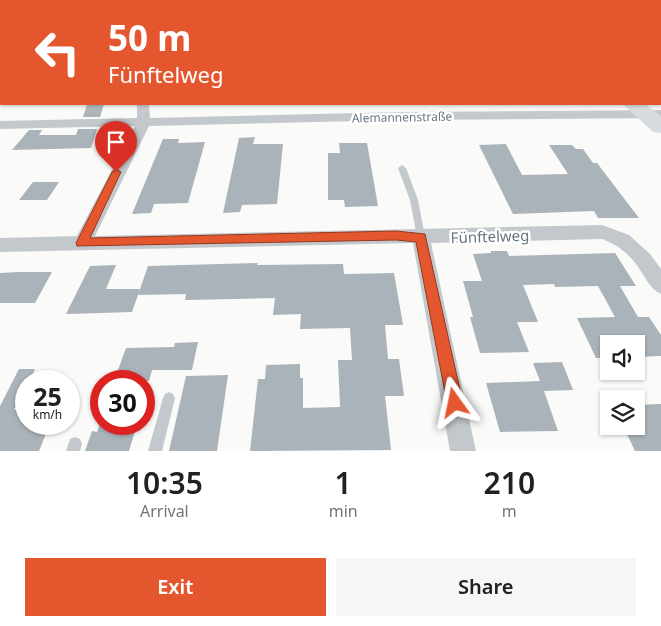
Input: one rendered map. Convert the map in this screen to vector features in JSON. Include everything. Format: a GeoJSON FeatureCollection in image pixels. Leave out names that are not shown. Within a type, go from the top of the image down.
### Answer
{"type":"FeatureCollection","features":[{"type":"Feature","properties":{"kind":"main road"},"geometry":{"type":"LineString","coordinates":[[627,109],[661,127]]}},
{"type":"Feature","properties":{"kind":"street"},"geometry":{"type":"LineString","coordinates":[[82,243],[144,122],[143,105]]}},
{"type":"Feature","properties":{"kind":"street","name":"Alemannenstraße"},"geometry":{"type":"LineString","coordinates":[[0,125],[236,121],[627,109],[661,114]]}},
{"type":"Feature","properties":{"kind":"street","name":"Fünftelweg"},"geometry":{"type":"LineString","coordinates":[[0,245],[396,236],[421,238],[602,232],[619,237],[629,243],[661,285]]}},
{"type":"Feature","properties":{"kind":"street"},"geometry":{"type":"LineString","coordinates":[[421,238],[463,451]]}},
{"type":"Feature","properties":{"kind":"lane"},"geometry":{"type":"LineString","coordinates":[[402,168],[414,200],[421,238]]}},
{"type":"Feature","properties":{"kind":"lane"},"geometry":{"type":"LineString","coordinates":[[155,451],[168,398]]}},
{"type":"Feature","properties":{"kind":"building"},"geometry":{"type":"Polygon","coordinates":[[[87,105],[104,105],[100,117],[83,117],[87,105]]]}},
{"type":"Feature","properties":{"kind":"building"},"geometry":{"type":"Polygon","coordinates":[[[78,129],[97,129],[91,148],[12,150],[29,130],[42,130],[39,135],[76,135],[78,129]]]}},
{"type":"Feature","properties":{"kind":"building"},"geometry":{"type":"Polygon","coordinates":[[[255,137],[253,144],[283,144],[277,204],[242,205],[240,212],[223,213],[239,138],[255,137]]]}},
{"type":"Feature","properties":{"kind":"building"},"geometry":{"type":"Polygon","coordinates":[[[163,139],[179,139],[178,143],[205,142],[188,203],[154,204],[151,213],[132,214],[163,139]]]}},
{"type":"Feature","properties":{"kind":"building"},"geometry":{"type":"Polygon","coordinates":[[[339,143],[367,143],[378,206],[345,207],[344,200],[328,200],[328,153],[340,153],[339,143]]]}},
{"type":"Feature","properties":{"kind":"building"},"geometry":{"type":"Polygon","coordinates":[[[506,144],[522,175],[568,174],[549,145],[572,145],[576,149],[583,149],[593,163],[597,163],[639,218],[598,218],[594,211],[513,214],[479,145],[506,144]]]}},
{"type":"Feature","properties":{"kind":"building"},"geometry":{"type":"Polygon","coordinates":[[[33,182],[59,182],[47,200],[19,200],[33,182]]]}},
{"type":"Feature","properties":{"kind":"building"},"geometry":{"type":"Polygon","coordinates":[[[491,251],[507,251],[509,256],[615,253],[636,286],[620,286],[638,317],[649,317],[661,335],[661,356],[645,357],[645,335],[600,335],[600,358],[596,358],[577,318],[615,317],[598,286],[555,287],[554,284],[523,285],[538,322],[517,322],[529,352],[480,353],[463,281],[482,281],[473,254],[491,253],[491,251]]]}},
{"type":"Feature","properties":{"kind":"building"},"geometry":{"type":"Polygon","coordinates":[[[258,263],[257,265],[343,264],[344,274],[394,273],[403,325],[385,325],[388,359],[399,359],[404,396],[385,396],[391,450],[250,451],[258,379],[265,379],[266,365],[300,364],[300,378],[303,378],[303,408],[340,407],[338,360],[352,360],[350,328],[300,329],[301,314],[273,315],[275,298],[185,300],[186,294],[138,295],[148,266],[258,263]]]}},
{"type":"Feature","properties":{"kind":"building"},"geometry":{"type":"Polygon","coordinates":[[[116,265],[106,289],[140,289],[132,312],[66,314],[90,266],[116,265]]]}},
{"type":"Feature","properties":{"kind":"building"},"geometry":{"type":"Polygon","coordinates":[[[52,272],[35,303],[0,303],[0,273],[52,272]]]}},
{"type":"Feature","properties":{"kind":"building"},"geometry":{"type":"Polygon","coordinates":[[[198,342],[192,370],[118,370],[126,348],[174,347],[175,343],[198,342]]]}},
{"type":"Feature","properties":{"kind":"building"},"geometry":{"type":"Polygon","coordinates":[[[562,362],[573,390],[544,391],[558,431],[500,432],[486,383],[540,381],[533,363],[562,362]]]}},
{"type":"Feature","properties":{"kind":"building"},"geometry":{"type":"Polygon","coordinates":[[[19,369],[35,369],[34,370],[19,369]]]}},
{"type":"Feature","properties":{"kind":"building"},"geometry":{"type":"Polygon","coordinates":[[[228,375],[217,451],[169,451],[186,376],[228,375]]]}},
{"type":"Feature","properties":{"kind":"building"},"geometry":{"type":"Polygon","coordinates":[[[15,377],[15,435],[46,435],[39,451],[0,451],[0,406],[15,377]]]}},
{"type":"Feature","properties":{"kind":"building"},"geometry":{"type":"Polygon","coordinates":[[[661,404],[661,451],[635,451],[627,435],[645,435],[645,405],[661,404]]]}},
{"type":"Feature","properties":{"kind":"building"},"geometry":{"type":"Polygon","coordinates":[[[91,435],[134,435],[129,451],[85,451],[91,435]]]}},
{"type":"Feature","properties":{"kind":"route"},"geometry":{"type":"LineString","coordinates":[[116,172],[82,243],[396,236],[421,238],[455,403]]}}]}
